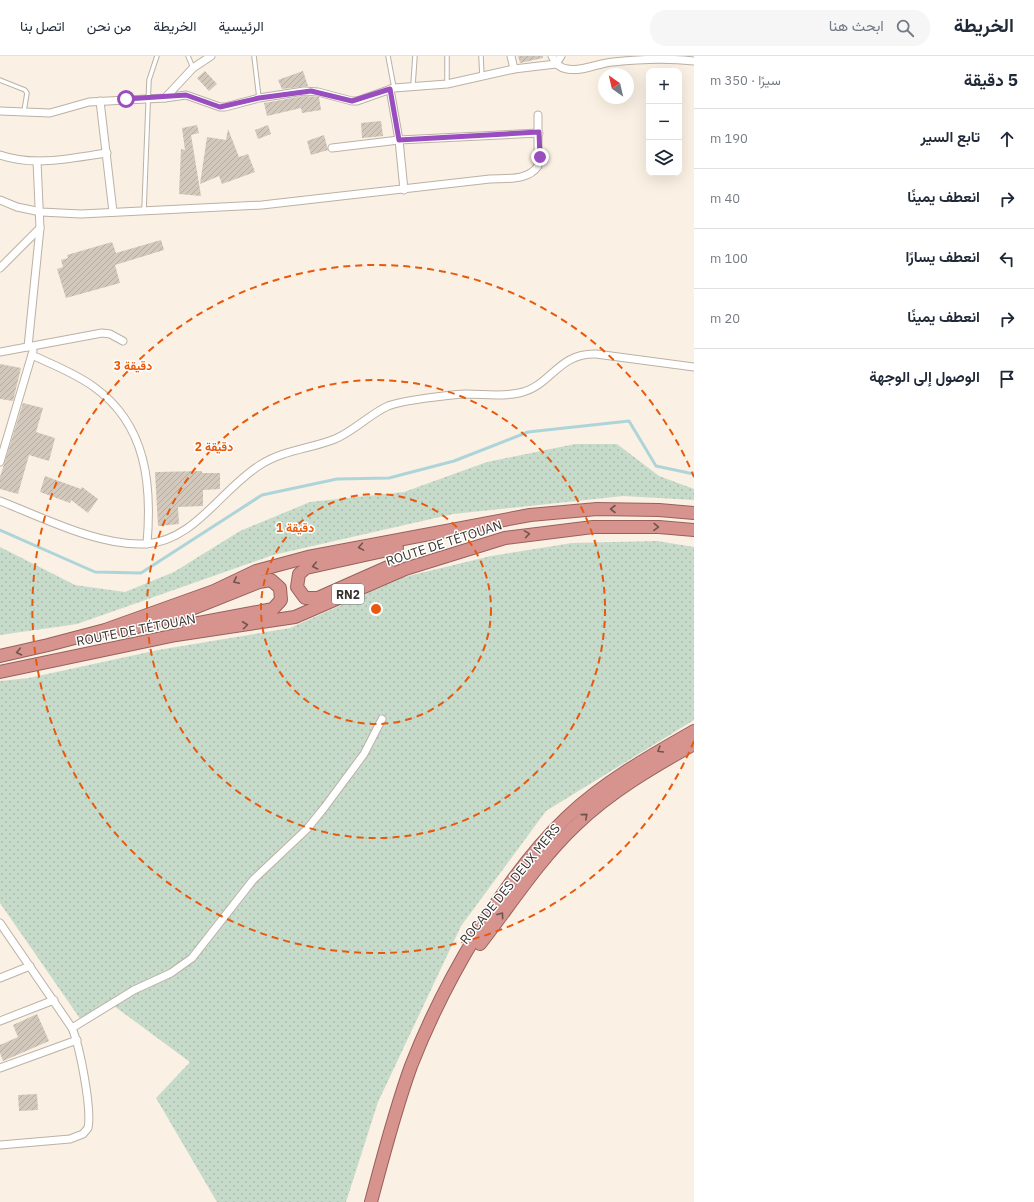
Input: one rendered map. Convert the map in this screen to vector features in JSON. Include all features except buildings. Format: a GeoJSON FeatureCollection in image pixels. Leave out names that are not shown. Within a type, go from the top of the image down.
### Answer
{"type":"FeatureCollection","features":[{"type":"Feature","properties":{"kind":"highway","name":"ROUTE DE TÉTOUAN"},"geometry":{"type":"LineString","coordinates":[[0,656],[48,646],[105,630],[214,591],[256,572],[281,563],[502,519],[537,514],[597,509],[659,510],[694,513]]}},
{"type":"Feature","properties":{"kind":"highway"},"geometry":{"type":"LineString","coordinates":[[502,519],[418,544],[312,566],[299,574],[297,588],[305,598],[318,598],[378,571],[416,558],[445,549],[505,538]]}},
{"type":"Feature","properties":{"kind":"highway","name":"ROUTE DE TÉTOUAN"},"geometry":{"type":"LineString","coordinates":[[0,672],[176,635],[295,617],[415,565],[505,538],[593,527],[659,527],[694,530]]}},
{"type":"Feature","properties":{"kind":"highway"},"geometry":{"type":"LineString","coordinates":[[40,664],[144,635],[269,611],[279,604],[282,592],[275,582],[266,580],[144,626],[109,635],[48,646]]}},
{"type":"Feature","properties":{"kind":"highway","name":"ROCADE DES DEUX MERS"},"geometry":{"type":"LineString","coordinates":[[371,1202],[397,1107],[412,1066],[452,979],[489,916],[515,878],[552,832],[578,807],[618,777],[694,731]]}},
{"type":"Feature","properties":{"kind":"highway","name":"ROCADE DES DEUX MERS"},"geometry":{"type":"LineString","coordinates":[[452,979],[525,884],[575,826],[624,786],[694,744]]}},
{"type":"Feature","properties":{"kind":"street"},"geometry":{"type":"LineString","coordinates":[[165,98],[193,68],[211,56]]}},
{"type":"Feature","properties":{"kind":"street"},"geometry":{"type":"LineString","coordinates":[[511,56],[514,69]]}},
{"type":"Feature","properties":{"kind":"street"},"geometry":{"type":"LineString","coordinates":[[552,56],[556,64],[561,68],[574,70],[613,59],[651,58],[694,61]]}},
{"type":"Feature","properties":{"kind":"street"},"geometry":{"type":"LineString","coordinates":[[0,111],[42,113],[56,112],[89,102],[165,98],[186,95],[220,107],[259,98],[311,91],[352,101],[392,89],[413,85],[447,84],[514,69],[556,64],[562,56]]}},
{"type":"Feature","properties":{"kind":"street"},"geometry":{"type":"LineString","coordinates":[[392,89],[404,190]]}},
{"type":"Feature","properties":{"kind":"street"},"geometry":{"type":"LineString","coordinates":[[100,101],[113,212]]}},
{"type":"Feature","properties":{"kind":"street"},"geometry":{"type":"LineString","coordinates":[[0,200],[17,207],[40,212],[68,215],[262,205],[528,175],[535,171],[538,166],[538,115]]}},
{"type":"Feature","properties":{"kind":"street"},"geometry":{"type":"LineString","coordinates":[[332,148],[399,140],[539,132]]}},
{"type":"Feature","properties":{"kind":"street"},"geometry":{"type":"LineString","coordinates":[[0,155],[14,159],[37,161],[63,160],[107,153]]}},
{"type":"Feature","properties":{"kind":"street"},"geometry":{"type":"LineString","coordinates":[[0,462],[32,355],[31,347],[40,228],[37,161]]}},
{"type":"Feature","properties":{"kind":"street"},"geometry":{"type":"LineString","coordinates":[[0,268],[40,228]]}},
{"type":"Feature","properties":{"kind":"street"},"geometry":{"type":"LineString","coordinates":[[0,352],[102,333],[110,334],[123,342]]}},
{"type":"Feature","properties":{"kind":"street"},"geometry":{"type":"LineString","coordinates":[[0,501],[104,540],[132,544],[147,544],[176,534],[190,526],[204,516],[238,481],[260,464],[278,455],[335,439],[349,432],[378,411],[395,404],[465,394],[519,393],[542,382],[566,361],[581,355],[596,354],[694,366]]}},
{"type":"Feature","properties":{"kind":"street"},"geometry":{"type":"LineString","coordinates":[[32,355],[95,387],[113,404],[128,423],[139,447],[148,478],[150,511],[147,544]]}},
{"type":"Feature","properties":{"kind":"street"},"geometry":{"type":"LineString","coordinates":[[72,1028],[134,990],[171,972],[192,958],[254,880],[306,829],[324,808],[364,754],[382,719]]}},
{"type":"Feature","properties":{"kind":"street"},"geometry":{"type":"LineString","coordinates":[[0,922],[3,932],[30,966],[72,1028],[77,1040],[90,1114],[88,1128],[83,1134],[76,1137],[60,1140],[0,1145]]}},
{"type":"Feature","properties":{"kind":"street"},"geometry":{"type":"LineString","coordinates":[[0,978],[30,966]]}},
{"type":"Feature","properties":{"kind":"street"},"geometry":{"type":"LineString","coordinates":[[0,1021],[54,1000]]}},
{"type":"Feature","properties":{"kind":"street"},"geometry":{"type":"LineString","coordinates":[[0,1068],[77,1040]]}},
{"type":"Feature","properties":{"kind":"lane"},"geometry":{"type":"LineString","coordinates":[[144,210],[150,73],[157,56]]}},
{"type":"Feature","properties":{"kind":"lane"},"geometry":{"type":"LineString","coordinates":[[188,56],[193,68]]}},
{"type":"Feature","properties":{"kind":"lane"},"geometry":{"type":"LineString","coordinates":[[254,56],[259,98]]}},
{"type":"Feature","properties":{"kind":"lane"},"geometry":{"type":"LineString","coordinates":[[388,56],[392,89]]}},
{"type":"Feature","properties":{"kind":"lane"},"geometry":{"type":"LineString","coordinates":[[413,85],[414,56]]}},
{"type":"Feature","properties":{"kind":"lane"},"geometry":{"type":"LineString","coordinates":[[447,56],[447,84]]}},
{"type":"Feature","properties":{"kind":"lane"},"geometry":{"type":"LineString","coordinates":[[481,56],[482,77]]}},
{"type":"Feature","properties":{"kind":"lane"},"geometry":{"type":"LineString","coordinates":[[0,80],[25,90],[27,93],[24,111]]}},
{"type":"Feature","properties":{"kind":"green space"},"geometry":{"type":"Polygon","coordinates":[[[575,444],[617,444],[659,476],[694,489],[694,500],[623,496],[453,514],[273,555],[77,624],[0,635],[0,547],[75,585],[125,592],[174,572],[240,531],[310,502],[404,492],[487,462],[575,444]]]}},
{"type":"Feature","properties":{"kind":"green space"},"geometry":{"type":"Polygon","coordinates":[[[657,541],[694,547],[694,720],[546,811],[461,926],[378,1102],[346,1202],[217,1202],[156,1098],[190,1062],[114,1006],[81,1020],[0,903],[0,681],[29,678],[158,650],[290,628],[404,577],[491,556],[572,543],[657,541]]]}},
{"type":"Feature","properties":{"kind":"waterway"},"geometry":{"type":"LineString","coordinates":[[0,530],[95,572],[141,573],[262,495],[337,479],[389,478],[454,461],[528,432],[629,421],[656,466],[694,474]]}},
{"type":"Feature","properties":{"kind":"route"},"geometry":{"type":"LineString","coordinates":[[126,99],[165,98],[186,95],[194,96],[220,107],[224,107],[259,98],[311,91],[357,101],[390,89],[399,140],[539,132],[540,157]]}}]}
